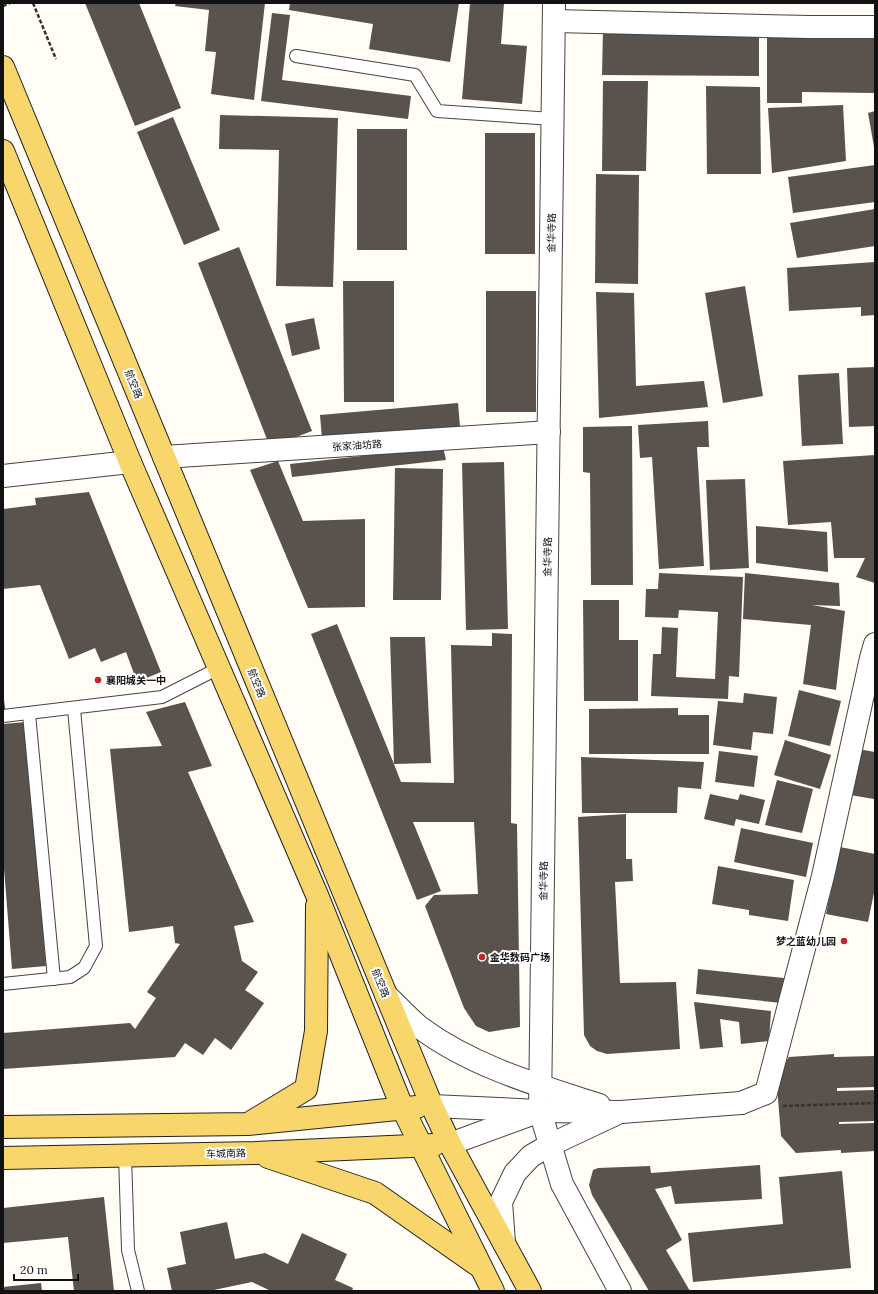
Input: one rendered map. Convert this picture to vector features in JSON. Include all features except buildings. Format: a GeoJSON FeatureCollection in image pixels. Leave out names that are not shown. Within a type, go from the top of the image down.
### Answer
{"type":"FeatureCollection","features":[{"type":"Feature","properties":{"kind":"main road","name":"航空路"},"geometry":{"type":"LineString","coordinates":[[3,67],[432,1106],[450,1144],[530,1291]]}},
{"type":"Feature","properties":{"kind":"main road"},"geometry":{"type":"LineString","coordinates":[[3,151],[130,462],[317,895],[402,1107],[493,1291]]}},
{"type":"Feature","properties":{"kind":"main road"},"geometry":{"type":"LineString","coordinates":[[248,1124],[306,1088],[316,1031],[317,895]]}},
{"type":"Feature","properties":{"kind":"main road"},"geometry":{"type":"LineString","coordinates":[[3,1127],[248,1124],[402,1107],[432,1106]]}},
{"type":"Feature","properties":{"kind":"main road","name":"车城南路"},"geometry":{"type":"LineString","coordinates":[[3,1158],[255,1153],[450,1144]]}},
{"type":"Feature","properties":{"kind":"main road"},"geometry":{"type":"LineString","coordinates":[[255,1153],[375,1193],[481,1267]]}},
{"type":"Feature","properties":{"kind":"street"},"geometry":{"type":"LineString","coordinates":[[554,12],[801,27],[875,27]]}},
{"type":"Feature","properties":{"kind":"street","name":"金华寺路"},"geometry":{"type":"LineString","coordinates":[[554,12],[540,1111],[562,1184],[620,1291]]}},
{"type":"Feature","properties":{"kind":"street","name":"张家油坊路"},"geometry":{"type":"LineString","coordinates":[[164,457],[549,432]]}},
{"type":"Feature","properties":{"kind":"street"},"geometry":{"type":"LineString","coordinates":[[3,476],[130,462]]}},
{"type":"Feature","properties":{"kind":"street"},"geometry":{"type":"LineString","coordinates":[[432,1106],[540,1111],[621,1112],[741,1103],[766,1092],[823,876],[870,658],[875,644]]}},
{"type":"Feature","properties":{"kind":"street"},"geometry":{"type":"LineString","coordinates":[[386,995],[420,1028],[444,1044],[476,1061],[541,1086],[621,1112]]}},
{"type":"Feature","properties":{"kind":"street"},"geometry":{"type":"LineString","coordinates":[[450,1144],[540,1111]]}},
{"type":"Feature","properties":{"kind":"street"},"geometry":{"type":"LineString","coordinates":[[504,1243],[502,1202],[515,1173],[531,1156],[550,1145],[621,1112]]}},
{"type":"Feature","properties":{"kind":"lane"},"geometry":{"type":"LineString","coordinates":[[296,56],[415,74],[437,111],[553,119]]}},
{"type":"Feature","properties":{"kind":"lane"},"geometry":{"type":"LineString","coordinates":[[3,716],[74,709],[162,697],[219,668]]}},
{"type":"Feature","properties":{"kind":"lane"},"geometry":{"type":"LineString","coordinates":[[3,984],[70,977],[84,968],[96,946],[74,709]]}},
{"type":"Feature","properties":{"kind":"lane"},"geometry":{"type":"LineString","coordinates":[[29,714],[54,979]]}},
{"type":"Feature","properties":{"kind":"lane"},"geometry":{"type":"LineString","coordinates":[[125,1155],[128,1250],[138,1291]]}},
{"type":"Feature","properties":{"kind":"path"},"geometry":{"type":"LineString","coordinates":[[4,5],[10,3]]}},
{"type":"Feature","properties":{"kind":"path"},"geometry":{"type":"LineString","coordinates":[[33,3],[56,59]]}},
{"type":"Feature","properties":{"kind":"path"},"geometry":{"type":"LineString","coordinates":[[782,1106],[875,1103]]}},
{"type":"Feature","properties":{"kind":"place","name":"襄阳城关一中"},"geometry":{"type":"Point","coordinates":[98,680]}},
{"type":"Feature","properties":{"kind":"place","name":"梦之蓝幼儿园"},"geometry":{"type":"Point","coordinates":[844,941]}},
{"type":"Feature","properties":{"kind":"place","name":"金华数码广场"},"geometry":{"type":"Point","coordinates":[482,957]}}]}
